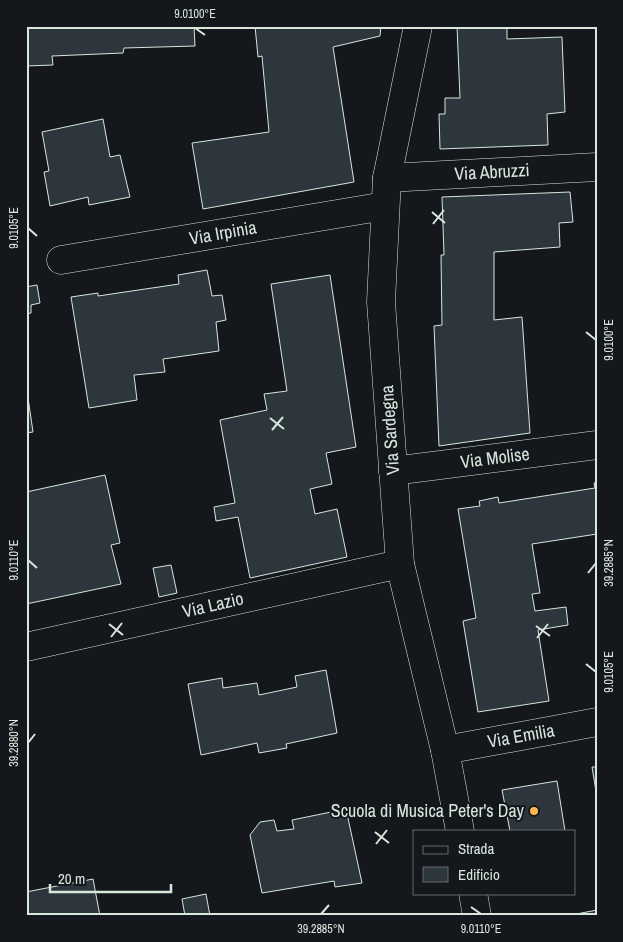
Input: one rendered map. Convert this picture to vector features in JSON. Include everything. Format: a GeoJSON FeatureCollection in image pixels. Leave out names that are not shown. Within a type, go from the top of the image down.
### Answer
{"type":"FeatureCollection","features":[{"type":"Feature","properties":{"kind":"street","name":"Via Sardegna"},"geometry":{"type":"LineString","coordinates":[[418,26],[387,178],[381,302],[400,564],[445,750],[460,830]]}},
{"type":"Feature","properties":{"kind":"street","name":"Via Abruzzi"},"geometry":{"type":"LineString","coordinates":[[387,178],[597,167]]}},
{"type":"Feature","properties":{"kind":"street","name":"Via Irpinia"},"geometry":{"type":"LineString","coordinates":[[61,260],[385,206]]}},
{"type":"Feature","properties":{"kind":"street","name":"Via Molise"},"geometry":{"type":"LineString","coordinates":[[393,471],[597,445]]}},
{"type":"Feature","properties":{"kind":"street","name":"Via Lazio"},"geometry":{"type":"LineString","coordinates":[[26,646],[400,564]]}},
{"type":"Feature","properties":{"kind":"street","name":"Via Emilia"},"geometry":{"type":"LineString","coordinates":[[445,750],[597,722]]}},
{"type":"Feature","properties":{"kind":"street"},"geometry":{"type":"LineString","coordinates":[[473,894],[477,916]]}},
{"type":"Feature","properties":{"kind":"building"},"geometry":{"type":"Polygon","coordinates":[[[26,26],[194,26],[195,46],[124,48],[123,53],[52,56],[53,65],[26,66],[26,26]]]}},
{"type":"Feature","properties":{"kind":"building"},"geometry":{"type":"Polygon","coordinates":[[[255,26],[381,26],[380,36],[333,47],[354,182],[203,209],[192,143],[269,132],[262,56],[258,57],[255,26]]]}},
{"type":"Feature","properties":{"kind":"building"},"geometry":{"type":"Polygon","coordinates":[[[457,26],[507,26],[507,39],[562,37],[565,112],[547,114],[548,145],[440,149],[439,114],[445,114],[445,98],[460,98],[457,26]]]}},
{"type":"Feature","properties":{"kind":"building"},"geometry":{"type":"Polygon","coordinates":[[[103,119],[110,157],[120,155],[130,197],[89,205],[88,197],[50,206],[44,172],[49,171],[42,132],[103,119]]]}},
{"type":"Feature","properties":{"kind":"building"},"geometry":{"type":"Polygon","coordinates":[[[570,192],[573,222],[559,223],[560,247],[494,252],[494,320],[522,317],[530,433],[439,446],[434,326],[442,325],[441,255],[444,255],[442,197],[570,192]]]}},
{"type":"Feature","properties":{"kind":"building"},"geometry":{"type":"Polygon","coordinates":[[[207,270],[212,296],[222,295],[226,320],[216,322],[219,351],[163,359],[165,372],[134,375],[137,400],[89,408],[71,297],[98,293],[98,296],[179,284],[178,275],[207,270]]]}},
{"type":"Feature","properties":{"kind":"building"},"geometry":{"type":"Polygon","coordinates":[[[330,275],[356,447],[326,453],[332,484],[310,489],[315,514],[337,509],[347,557],[250,578],[238,517],[216,521],[214,507],[235,503],[220,420],[267,410],[264,394],[287,391],[271,284],[330,275]]]}},
{"type":"Feature","properties":{"kind":"building"},"geometry":{"type":"Polygon","coordinates":[[[37,285],[40,303],[31,305],[31,313],[26,314],[26,287],[37,285]]]}},
{"type":"Feature","properties":{"kind":"building"},"geometry":{"type":"Polygon","coordinates":[[[26,384],[33,432],[26,433],[26,384]]]}},
{"type":"Feature","properties":{"kind":"building"},"geometry":{"type":"Polygon","coordinates":[[[105,475],[120,543],[111,545],[121,584],[26,604],[26,492],[105,475]]]}},
{"type":"Feature","properties":{"kind":"building"},"geometry":{"type":"Polygon","coordinates":[[[597,482],[597,534],[532,544],[540,593],[532,594],[535,611],[566,607],[568,625],[538,630],[549,701],[478,712],[463,621],[476,618],[458,509],[480,506],[479,501],[498,497],[499,503],[595,488],[594,483],[597,482]]]}},
{"type":"Feature","properties":{"kind":"building"},"geometry":{"type":"Polygon","coordinates":[[[171,565],[177,593],[159,597],[153,568],[171,565]]]}},
{"type":"Feature","properties":{"kind":"building"},"geometry":{"type":"Polygon","coordinates":[[[326,670],[337,733],[286,744],[287,748],[259,753],[257,743],[201,755],[188,684],[222,678],[223,688],[257,683],[259,695],[297,687],[295,676],[326,670]]]}},
{"type":"Feature","properties":{"kind":"building"},"geometry":{"type":"Polygon","coordinates":[[[592,767],[597,767],[597,797],[592,767]]]}},
{"type":"Feature","properties":{"kind":"building","name":"Scuola di Musica Peter's Day"},"geometry":{"type":"Polygon","coordinates":[[[557,781],[565,830],[510,830],[502,790],[557,781]]]}},
{"type":"Feature","properties":{"kind":"building"},"geometry":{"type":"Polygon","coordinates":[[[346,809],[362,883],[335,887],[334,881],[262,893],[250,835],[260,822],[274,820],[277,831],[294,829],[292,820],[346,809]]]}},
{"type":"Feature","properties":{"kind":"building"},"geometry":{"type":"Polygon","coordinates":[[[93,879],[100,916],[26,916],[26,892],[93,879]]]}},
{"type":"Feature","properties":{"kind":"building"},"geometry":{"type":"Polygon","coordinates":[[[206,894],[210,916],[185,916],[182,899],[206,894]]]}},
{"type":"Feature","properties":{"kind":"building"},"geometry":{"type":"Polygon","coordinates":[[[597,910],[597,916],[566,916],[597,910]]]}},
{"type":"Feature","properties":{"kind":"place","name":"Scuola di Musica Peter's Day"},"geometry":{"type":"Point","coordinates":[534,811]}}]}
